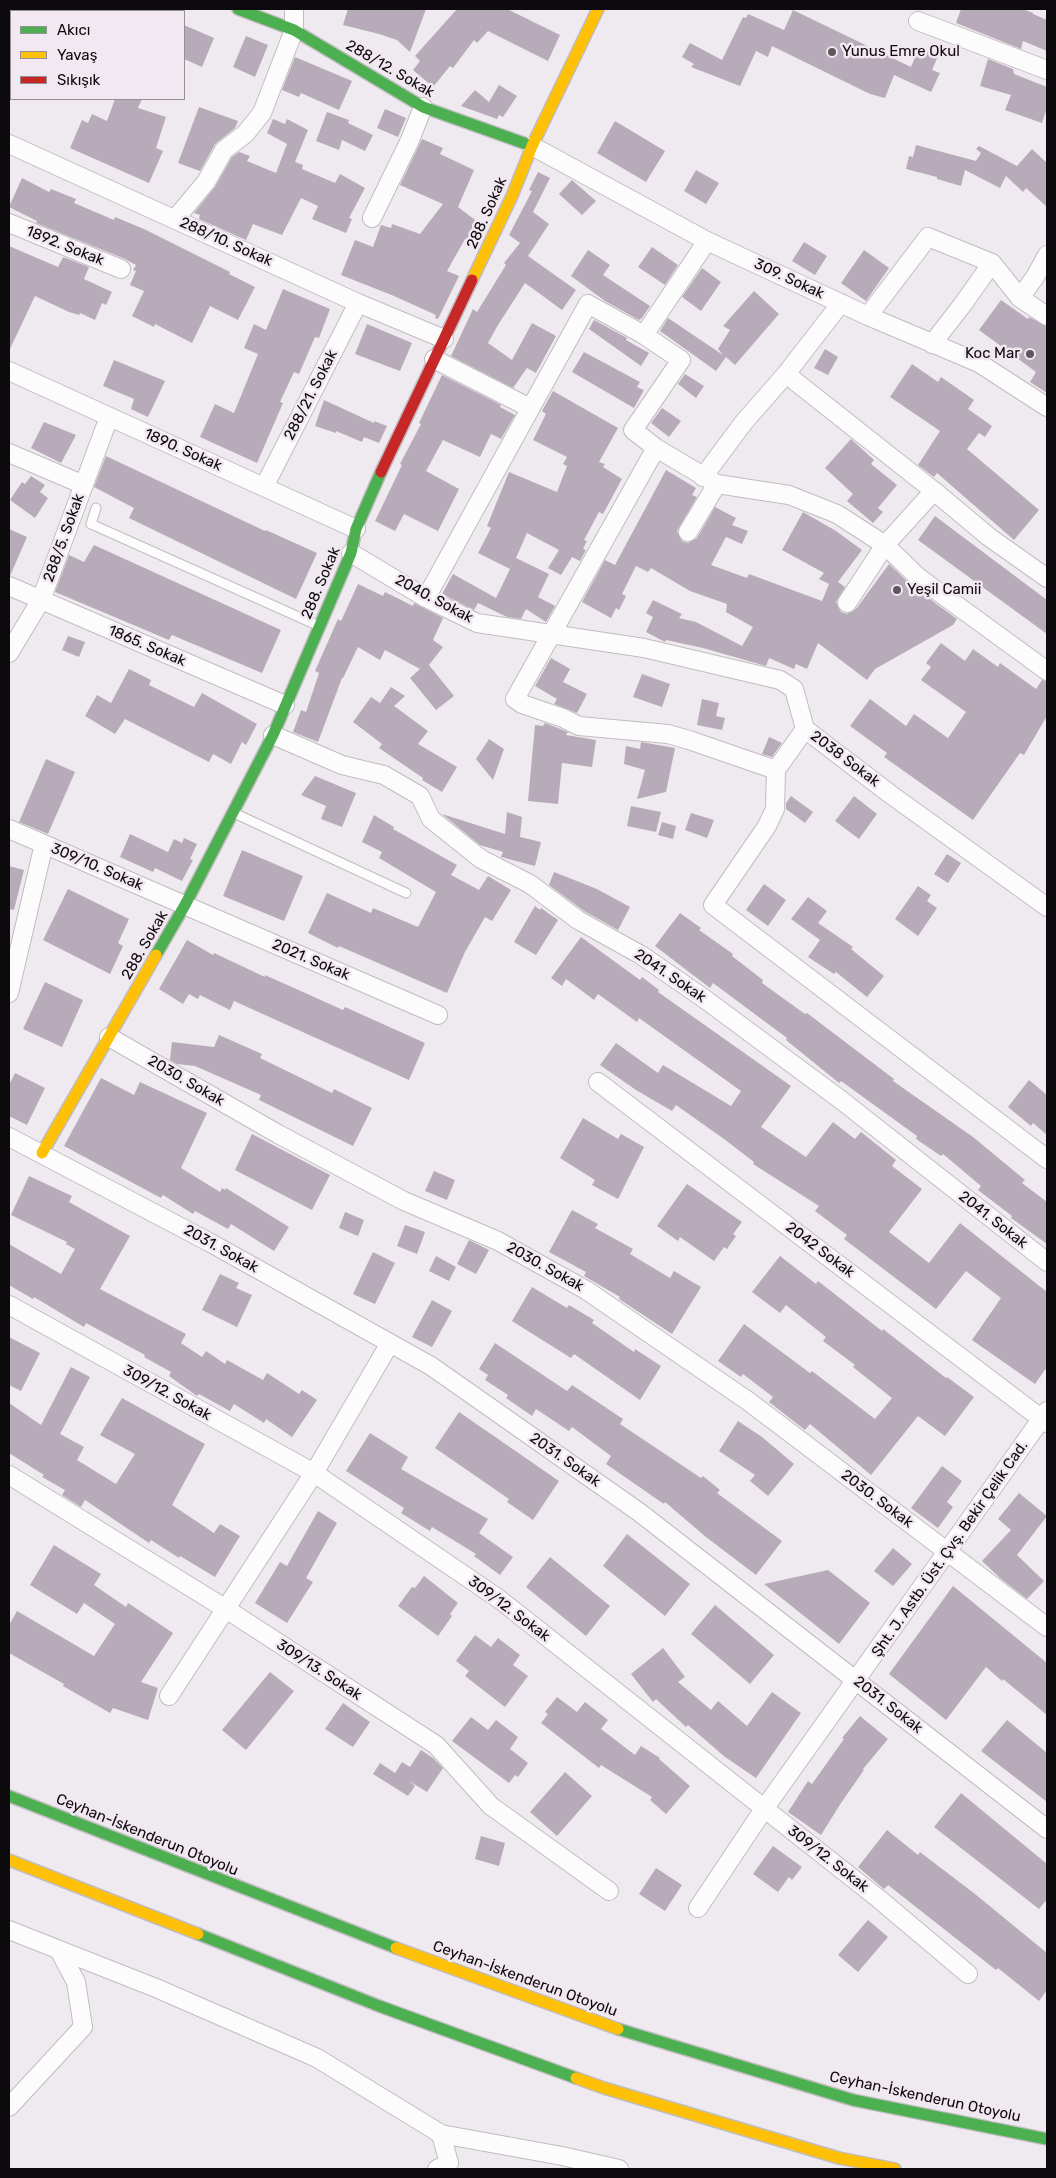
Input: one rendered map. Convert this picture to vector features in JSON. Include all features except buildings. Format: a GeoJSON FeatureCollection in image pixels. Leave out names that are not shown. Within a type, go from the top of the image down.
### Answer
{"type":"FeatureCollection","features":[{"type":"Feature","properties":{"kind":"main road","name":"288/12. Sokak"},"geometry":{"type":"LineString","coordinates":[[238,9],[294,30],[423,107],[532,146]]}},
{"type":"Feature","properties":{"kind":"main road","name":"288. Sokak"},"geometry":{"type":"LineString","coordinates":[[42,1154],[185,905],[273,735],[351,553],[356,529],[512,196],[532,146],[598,9]]}},
{"type":"Feature","properties":{"kind":"main road","name":"Ceyhan-İskenderun Otoyolu"},"geometry":{"type":"LineString","coordinates":[[9,1796],[400,1950],[623,2031],[853,2100],[1047,2139]]}},
{"type":"Feature","properties":{"kind":"main road"},"geometry":{"type":"LineString","coordinates":[[9,1860],[379,2006],[604,2088],[839,2158],[894,2169]]}},
{"type":"Feature","properties":{"kind":"street"},"geometry":{"type":"LineString","coordinates":[[175,219],[206,182],[224,150],[245,134],[262,113],[294,30],[294,9]]}},
{"type":"Feature","properties":{"kind":"street"},"geometry":{"type":"LineString","coordinates":[[918,21],[1047,70]]}},
{"type":"Feature","properties":{"kind":"street"},"geometry":{"type":"LineString","coordinates":[[372,218],[410,140],[423,107]]}},
{"type":"Feature","properties":{"kind":"street","name":"288/10. Sokak"},"geometry":{"type":"LineString","coordinates":[[9,144],[444,339]]}},
{"type":"Feature","properties":{"kind":"street","name":"309. Sokak"},"geometry":{"type":"LineString","coordinates":[[532,146],[707,241],[868,316],[979,363],[1047,407]]}},
{"type":"Feature","properties":{"kind":"street","name":"1892. Sokak"},"geometry":{"type":"LineString","coordinates":[[9,223],[121,269]]}},
{"type":"Feature","properties":{"kind":"street"},"geometry":{"type":"LineString","coordinates":[[868,316],[928,237],[992,263],[1020,298],[1047,316]]}},
{"type":"Feature","properties":{"kind":"street"},"geometry":{"type":"LineString","coordinates":[[644,335],[707,241]]}},
{"type":"Feature","properties":{"kind":"street"},"geometry":{"type":"LineString","coordinates":[[1020,298],[1035,277],[1047,255]]}},
{"type":"Feature","properties":{"kind":"street"},"geometry":{"type":"LineString","coordinates":[[932,344],[992,263]]}},
{"type":"Feature","properties":{"kind":"street","name":"288/21. Sokak"},"geometry":{"type":"LineString","coordinates":[[264,487],[358,302]]}},
{"type":"Feature","properties":{"kind":"street"},"geometry":{"type":"LineString","coordinates":[[688,532],[710,481],[744,422],[786,374],[841,303]]}},
{"type":"Feature","properties":{"kind":"street"},"geometry":{"type":"LineString","coordinates":[[426,598],[588,304],[644,335],[681,360],[633,430],[656,448],[710,481],[789,495],[837,514],[884,545],[918,577],[1047,671]]}},
{"type":"Feature","properties":{"kind":"street"},"geometry":{"type":"LineString","coordinates":[[434,359],[530,408]]}},
{"type":"Feature","properties":{"kind":"street","name":"1890. Sokak"},"geometry":{"type":"LineString","coordinates":[[9,371],[356,529]]}},
{"type":"Feature","properties":{"kind":"street"},"geometry":{"type":"LineString","coordinates":[[786,374],[989,537],[1047,578]]}},
{"type":"Feature","properties":{"kind":"street","name":"288/5. Sokak"},"geometry":{"type":"LineString","coordinates":[[9,653],[41,600],[109,417]]}},
{"type":"Feature","properties":{"kind":"street"},"geometry":{"type":"LineString","coordinates":[[656,448],[515,699],[522,704],[563,718],[579,726],[668,734],[776,770]]}},
{"type":"Feature","properties":{"kind":"street"},"geometry":{"type":"LineString","coordinates":[[9,453],[84,485]]}},
{"type":"Feature","properties":{"kind":"street"},"geometry":{"type":"LineString","coordinates":[[847,603],[884,545],[934,491]]}},
{"type":"Feature","properties":{"kind":"street","name":"2040. Sokak"},"geometry":{"type":"LineString","coordinates":[[351,553],[426,598],[476,623],[552,634]]}},
{"type":"Feature","properties":{"kind":"street","name":"1865. Sokak"},"geometry":{"type":"LineString","coordinates":[[9,586],[285,705]]}},
{"type":"Feature","properties":{"kind":"street","name":"2038 Sokak"},"geometry":{"type":"LineString","coordinates":[[552,634],[644,648],[780,680],[794,689],[805,728],[890,794],[1047,907]]}},
{"type":"Feature","properties":{"kind":"street"},"geometry":{"type":"LineString","coordinates":[[805,728],[776,770],[775,809],[767,826],[713,905],[1047,1159]]}},
{"type":"Feature","properties":{"kind":"street","name":"2041. Sokak"},"geometry":{"type":"LineString","coordinates":[[273,735],[342,765],[384,774],[420,796],[431,819],[481,859],[530,884],[578,920],[641,955],[702,997],[841,1100],[1047,1262]]}},
{"type":"Feature","properties":{"kind":"street","name":"309/10. Sokak"},"geometry":{"type":"LineString","coordinates":[[9,829],[185,905]]}},
{"type":"Feature","properties":{"kind":"street"},"geometry":{"type":"LineString","coordinates":[[9,993],[44,844]]}},
{"type":"Feature","properties":{"kind":"street","name":"2021. Sokak"},"geometry":{"type":"LineString","coordinates":[[185,905],[438,1014]]}},
{"type":"Feature","properties":{"kind":"street","name":"2030. Sokak"},"geometry":{"type":"LineString","coordinates":[[109,1037],[278,1134],[404,1201],[498,1241],[586,1290],[748,1401],[1047,1627]]}},
{"type":"Feature","properties":{"kind":"street","name":"2042 Sokak"},"geometry":{"type":"LineString","coordinates":[[598,1082],[1046,1417]]}},
{"type":"Feature","properties":{"kind":"street","name":"2031. Sokak"},"geometry":{"type":"LineString","coordinates":[[9,1137],[209,1242],[431,1366],[639,1512],[1047,1830]]}},
{"type":"Feature","properties":{"kind":"street","name":"309/12. Sokak"},"geometry":{"type":"LineString","coordinates":[[9,1306],[314,1474],[499,1599],[880,1899],[968,1974]]}},
{"type":"Feature","properties":{"kind":"street"},"geometry":{"type":"LineString","coordinates":[[169,1696],[314,1474],[390,1343]]}},
{"type":"Feature","properties":{"kind":"street","name":"Şht. J. Astb. Üst. Çvş. Bekir Çelik Cad."},"geometry":{"type":"LineString","coordinates":[[698,1908],[764,1809],[1046,1417]]}},
{"type":"Feature","properties":{"kind":"street","name":"309/13. Sokak"},"geometry":{"type":"LineString","coordinates":[[9,1475],[226,1609],[436,1745],[491,1806],[609,1891]]}},
{"type":"Feature","properties":{"kind":"street"},"geometry":{"type":"LineString","coordinates":[[9,1930],[156,1988],[317,2058],[441,2134],[562,2156],[619,2169]]}},
{"type":"Feature","properties":{"kind":"street"},"geometry":{"type":"LineString","coordinates":[[9,2107],[83,2027],[76,1982],[59,1950]]}},
{"type":"Feature","properties":{"kind":"street"},"geometry":{"type":"LineString","coordinates":[[437,2169],[449,2163],[441,2134]]}},
{"type":"Feature","properties":{"kind":"lane"},"geometry":{"type":"LineString","coordinates":[[96,508],[91,524],[319,626]]}},
{"type":"Feature","properties":{"kind":"lane"},"geometry":{"type":"LineString","coordinates":[[232,813],[406,893]]}},
{"type":"Feature","properties":{"kind":"traffic: fast"},"geometry":{"type":"LineString","coordinates":[[238,9],[294,30],[423,107],[532,146]]}},
{"type":"Feature","properties":{"kind":"traffic: fast"},"geometry":{"type":"LineString","coordinates":[[156,955],[185,905],[273,735],[351,553],[356,529],[381,472]]}},
{"type":"Feature","properties":{"kind":"traffic: fast"},"geometry":{"type":"LineString","coordinates":[[9,1796],[396,1948]]}},
{"type":"Feature","properties":{"kind":"traffic: fast"},"geometry":{"type":"LineString","coordinates":[[198,1934],[379,2006],[576,2078]]}},
{"type":"Feature","properties":{"kind":"traffic: fast"},"geometry":{"type":"LineString","coordinates":[[618,2029],[853,2100],[1047,2139]]}},
{"type":"Feature","properties":{"kind":"traffic: slow"},"geometry":{"type":"LineString","coordinates":[[472,280],[512,196],[532,146],[598,9]]}},
{"type":"Feature","properties":{"kind":"traffic: slow"},"geometry":{"type":"LineString","coordinates":[[42,1153],[156,955]]}},
{"type":"Feature","properties":{"kind":"traffic: slow"},"geometry":{"type":"LineString","coordinates":[[9,1860],[198,1934]]}},
{"type":"Feature","properties":{"kind":"traffic: slow"},"geometry":{"type":"LineString","coordinates":[[396,1948],[618,2029]]}},
{"type":"Feature","properties":{"kind":"traffic: slow"},"geometry":{"type":"LineString","coordinates":[[576,2078],[839,2158],[895,2169]]}},
{"type":"Feature","properties":{"kind":"traffic: jam"},"geometry":{"type":"LineString","coordinates":[[381,472],[472,280]]}},
{"type":"Feature","properties":{"kind":"place","name":"Yunus Emre Okul"},"geometry":{"type":"Point","coordinates":[832,52]}},
{"type":"Feature","properties":{"kind":"place","name":"Koc Mar"},"geometry":{"type":"Point","coordinates":[1030,354]}},
{"type":"Feature","properties":{"kind":"place","name":"Yeşil Camii"},"geometry":{"type":"Point","coordinates":[897,590]}}]}
